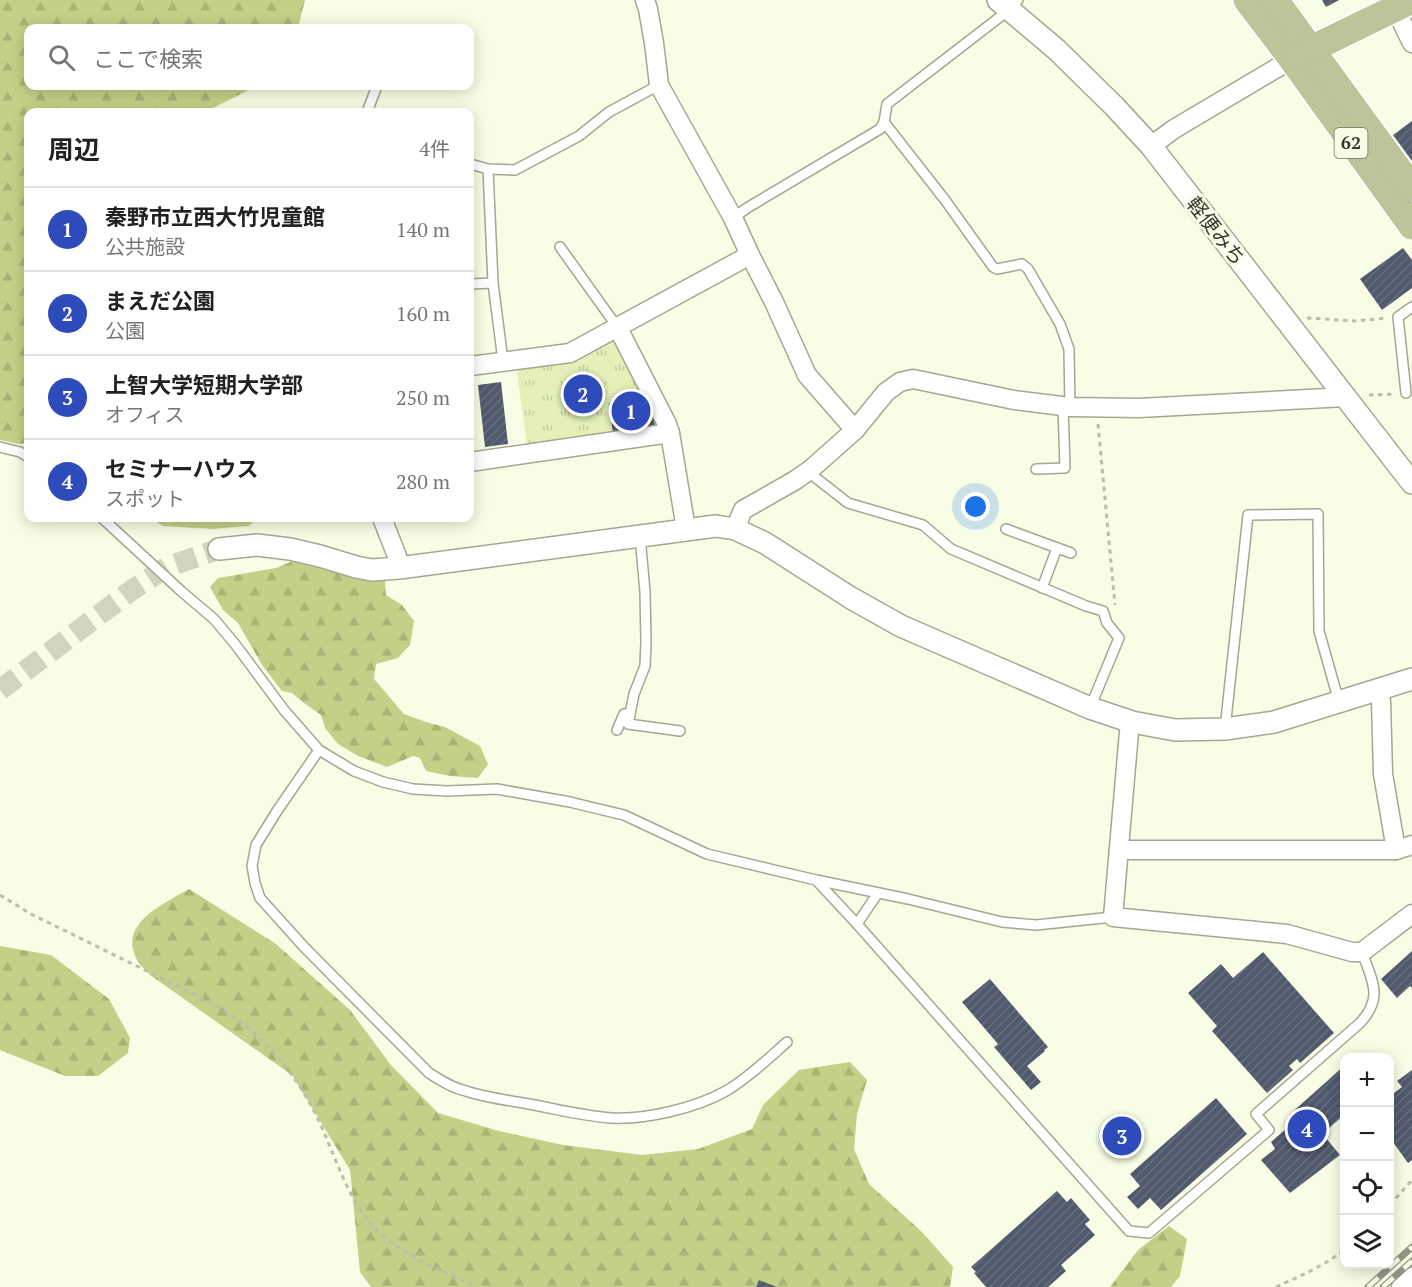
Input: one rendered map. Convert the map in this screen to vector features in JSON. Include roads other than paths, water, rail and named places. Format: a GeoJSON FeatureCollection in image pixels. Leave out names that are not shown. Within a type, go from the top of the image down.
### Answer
{"type":"FeatureCollection","features":[{"type":"Feature","properties":{"kind":"main road"},"geometry":{"type":"LineString","coordinates":[[1247,0],[1301,54]]}},
{"type":"Feature","properties":{"kind":"main road"},"geometry":{"type":"LineString","coordinates":[[1275,0],[1301,54]]}},
{"type":"Feature","properties":{"kind":"main road"},"geometry":{"type":"LineString","coordinates":[[1301,54],[1403,4]]}},
{"type":"Feature","properties":{"kind":"main road","name":"62"},"geometry":{"type":"LineString","coordinates":[[1301,54],[1403,181],[1412,226]]}},
{"type":"Feature","properties":{"kind":"street"},"geometry":{"type":"LineString","coordinates":[[645,0],[654,43],[659,84],[733,218],[807,375],[855,430]]}},
{"type":"Feature","properties":{"kind":"street","name":"軽便みち"},"geometry":{"type":"LineString","coordinates":[[1008,3],[1115,107],[1151,146],[1283,316],[1356,396],[1412,483]]}},
{"type":"Feature","properties":{"kind":"street"},"geometry":{"type":"LineString","coordinates":[[1403,4],[1412,43]]}},
{"type":"Feature","properties":{"kind":"street"},"geometry":{"type":"LineString","coordinates":[[1151,146],[1174,129],[1301,54]]}},
{"type":"Feature","properties":{"kind":"street"},"geometry":{"type":"LineString","coordinates":[[474,365],[570,353],[750,255]]}},
{"type":"Feature","properties":{"kind":"street"},"geometry":{"type":"LineString","coordinates":[[618,328],[670,433],[686,529]]}},
{"type":"Feature","properties":{"kind":"street"},"geometry":{"type":"LineString","coordinates":[[735,530],[743,510],[810,470],[855,430],[886,392],[900,381],[913,379],[1014,400],[1096,407],[1139,408],[1356,396]]}},
{"type":"Feature","properties":{"kind":"street"},"geometry":{"type":"LineString","coordinates":[[474,461],[670,433]]}},
{"type":"Feature","properties":{"kind":"street"},"geometry":{"type":"LineString","coordinates":[[384,522],[397,556],[399,568]]}},
{"type":"Feature","properties":{"kind":"street"},"geometry":{"type":"LineString","coordinates":[[219,549],[257,545],[290,549],[372,570],[716,526],[735,530],[765,543],[851,598],[901,626],[1090,708],[1132,722],[1175,730],[1225,729],[1274,722],[1412,679]]}},
{"type":"Feature","properties":{"kind":"street"},"geometry":{"type":"LineString","coordinates":[[1119,850],[1404,848],[1383,774],[1382,701],[1378,690]]}},
{"type":"Feature","properties":{"kind":"street"},"geometry":{"type":"LineString","coordinates":[[1132,722],[1129,732],[1113,917],[1287,934],[1352,952],[1362,952],[1412,914]]}},
{"type":"Feature","properties":{"kind":"street"},"geometry":{"type":"LineString","coordinates":[[1401,1287],[1412,1277]]}},
{"type":"Feature","properties":{"kind":"lane"},"geometry":{"type":"LineString","coordinates":[[733,218],[880,129],[884,122],[887,104],[1008,3]]}},
{"type":"Feature","properties":{"kind":"lane"},"geometry":{"type":"LineString","coordinates":[[474,165],[488,169],[516,170],[579,136],[609,112],[659,84]]}},
{"type":"Feature","properties":{"kind":"lane"},"geometry":{"type":"LineString","coordinates":[[369,108],[376,90]]}},
{"type":"Feature","properties":{"kind":"lane"},"geometry":{"type":"LineString","coordinates":[[884,122],[945,200],[993,267],[996,269],[1022,264],[1028,268],[1060,324],[1069,349],[1065,468],[1036,469]]}},
{"type":"Feature","properties":{"kind":"lane"},"geometry":{"type":"LineString","coordinates":[[488,169],[493,283],[503,361]]}},
{"type":"Feature","properties":{"kind":"lane"},"geometry":{"type":"LineString","coordinates":[[560,247],[618,328]]}},
{"type":"Feature","properties":{"kind":"lane"},"geometry":{"type":"LineString","coordinates":[[474,284],[493,283]]}},
{"type":"Feature","properties":{"kind":"lane"},"geometry":{"type":"LineString","coordinates":[[1406,393],[1398,317],[1412,307]]}},
{"type":"Feature","properties":{"kind":"lane"},"geometry":{"type":"LineString","coordinates":[[0,447],[24,454]]}},
{"type":"Feature","properties":{"kind":"lane"},"geometry":{"type":"LineString","coordinates":[[810,470],[816,478],[848,503],[923,525],[951,549],[1103,611],[1107,623],[1119,638],[1090,708]]}},
{"type":"Feature","properties":{"kind":"lane"},"geometry":{"type":"LineString","coordinates":[[1225,729],[1248,514],[1318,513],[1319,631],[1339,702]]}},
{"type":"Feature","properties":{"kind":"lane"},"geometry":{"type":"LineString","coordinates":[[106,522],[214,619],[284,710],[320,750],[354,771],[383,782],[413,789],[447,791],[497,789],[570,802],[624,815],[707,855],[1002,922],[1036,925],[1113,917]]}},
{"type":"Feature","properties":{"kind":"lane"},"geometry":{"type":"LineString","coordinates":[[1006,529],[1071,554]]}},
{"type":"Feature","properties":{"kind":"lane"},"geometry":{"type":"LineString","coordinates":[[640,536],[645,592],[645,666],[634,694],[628,724],[680,731]]}},
{"type":"Feature","properties":{"kind":"lane"},"geometry":{"type":"LineString","coordinates":[[1042,588],[1057,548]]}},
{"type":"Feature","properties":{"kind":"lane"},"geometry":{"type":"LineString","coordinates":[[617,730],[624,714],[630,715]]}},
{"type":"Feature","properties":{"kind":"lane"},"geometry":{"type":"LineString","coordinates":[[320,750],[256,845],[252,866],[255,884],[260,898],[305,948],[436,1078],[465,1091],[487,1096],[586,1115],[628,1117],[667,1112],[698,1103],[727,1090],[787,1042]]}},
{"type":"Feature","properties":{"kind":"lane"},"geometry":{"type":"LineString","coordinates":[[816,880],[1129,1230],[1149,1233],[1269,1130],[1256,1114],[1368,1014],[1375,991],[1362,952]]}},
{"type":"Feature","properties":{"kind":"lane"},"geometry":{"type":"LineString","coordinates":[[857,924],[878,893]]}},
{"type":"Feature","properties":{"kind":"tunnel"},"geometry":{"type":"LineString","coordinates":[[0,690],[132,590],[167,567],[219,549]]}},
{"type":"Feature","properties":{"kind":"railway"},"geometry":{"type":"LineString","coordinates":[[1368,1287],[1412,1247]]}},
{"type":"Feature","properties":{"kind":"railway"},"geometry":{"type":"LineString","coordinates":[[1383,1287],[1412,1261]]}},
{"type":"Feature","properties":{"kind":"place","name":"まえだ公園"},"geometry":{"type":"Point","coordinates":[583,394]}},
{"type":"Feature","properties":{"kind":"place","name":"秦野市立西大竹児童館"},"geometry":{"type":"Point","coordinates":[631,411]}},
{"type":"Feature","properties":{"kind":"place","name":"セミナーハウス"},"geometry":{"type":"Point","coordinates":[1307,1129]}},
{"type":"Feature","properties":{"kind":"place","name":"上智大学短期大学部"},"geometry":{"type":"Point","coordinates":[1122,1136]}}]}
